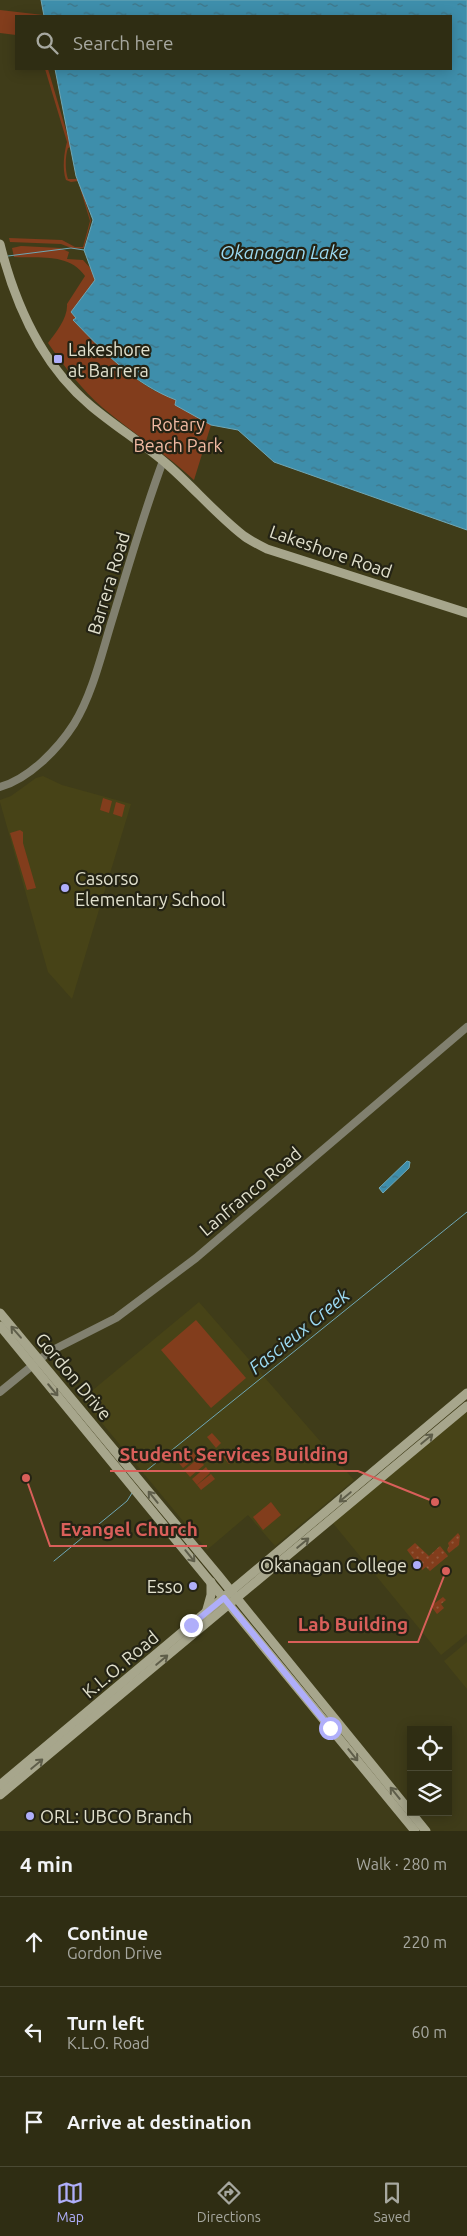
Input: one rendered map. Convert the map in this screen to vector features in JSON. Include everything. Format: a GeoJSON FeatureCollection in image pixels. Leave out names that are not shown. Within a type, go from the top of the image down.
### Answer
{"type":"FeatureCollection","features":[{"type":"Feature","properties":{"kind":"main road","name":"Lakeshore Road"},"geometry":{"type":"LineString","coordinates":[[0,244],[7,273],[23,316],[42,349],[60,374],[89,405],[163,461],[244,536],[267,549],[467,613]]}},
{"type":"Feature","properties":{"kind":"main road","name":"Gordon Drive"},"geometry":{"type":"LineString","coordinates":[[0,1313],[36,1363],[230,1598],[244,1623],[415,1831]]}},
{"type":"Feature","properties":{"kind":"main road","name":"Gordon Drive"},"geometry":{"type":"LineString","coordinates":[[0,1326],[36,1363]]}},
{"type":"Feature","properties":{"kind":"main road","name":"K.L.O. Road"},"geometry":{"type":"LineString","coordinates":[[250,1582],[467,1393]]}},
{"type":"Feature","properties":{"kind":"main road","name":"K.L.O. Road"},"geometry":{"type":"LineString","coordinates":[[0,1795],[230,1598],[467,1406]]}},
{"type":"Feature","properties":{"kind":"main road"},"geometry":{"type":"LineString","coordinates":[[244,1623],[232,1616],[209,1616],[214,1578],[250,1582],[248,1596],[249,1614]]}},
{"type":"Feature","properties":{"kind":"main road","name":"Gordon Drive"},"geometry":{"type":"LineString","coordinates":[[230,1598],[249,1614],[426,1831]]}},
{"type":"Feature","properties":{"kind":"main road","name":"K.L.O. Road"},"geometry":{"type":"LineString","coordinates":[[0,1785],[209,1616]]}},
{"type":"Feature","properties":{"kind":"street","name":"Barrera Road"},"geometry":{"type":"LineString","coordinates":[[0,787],[42,757],[79,713],[107,636],[163,461]]}},
{"type":"Feature","properties":{"kind":"street","name":"Lanfranco Road"},"geometry":{"type":"LineString","coordinates":[[0,1392],[49,1352],[116,1318],[196,1258],[467,1027]]}},
{"type":"Feature","properties":{"kind":"shaded area","name":"Casorso Elementary School"},"geometry":{"type":"Polygon","coordinates":[[[43,776],[62,785],[131,804],[72,999],[48,972],[0,802],[0,800],[11,796],[36,778],[43,776]]]}},
{"type":"Feature","properties":{"kind":"shaded area"},"geometry":{"type":"Polygon","coordinates":[[[199,1302],[354,1480],[275,1546],[248,1515],[207,1550],[82,1399],[199,1302]]]}},
{"type":"Feature","properties":{"kind":"shaded area","name":"Okanagan College"},"geometry":{"type":"Polygon","coordinates":[[[467,1410],[467,1634],[441,1655],[332,1522],[467,1410]]]}},
{"type":"Feature","properties":{"kind":"shaded area"},"geometry":{"type":"Polygon","coordinates":[[[467,1642],[467,1689],[444,1661],[467,1642]]]}},
{"type":"Feature","properties":{"kind":"green space"},"geometry":{"type":"Polygon","coordinates":[[[0,10],[43,15],[15,15],[15,35],[0,33],[0,10]]]}},
{"type":"Feature","properties":{"kind":"green space"},"geometry":{"type":"Polygon","coordinates":[[[45,70],[48,70],[71,147],[68,148],[66,159],[68,179],[79,179],[91,221],[84,248],[74,249],[61,244],[10,242],[9,238],[62,240],[75,247],[83,247],[90,221],[78,181],[71,182],[66,180],[64,161],[67,142],[45,70]]]}},
{"type":"Feature","properties":{"kind":"green space","name":"Rotary Beach Park"},"geometry":{"type":"Polygon","coordinates":[[[21,246],[60,248],[69,252],[67,259],[83,260],[94,272],[95,280],[72,312],[76,318],[73,320],[106,354],[133,377],[153,390],[177,400],[211,425],[194,480],[95,401],[60,360],[48,343],[61,325],[66,314],[67,304],[85,276],[71,263],[62,260],[43,257],[14,257],[12,248],[21,246]]]}},
{"type":"Feature","properties":{"kind":"green space"},"geometry":{"type":"Polygon","coordinates":[[[103,798],[112,801],[109,813],[100,810],[103,798]]]}},
{"type":"Feature","properties":{"kind":"green space"},"geometry":{"type":"Polygon","coordinates":[[[116,802],[125,805],[122,817],[113,814],[116,802]]]}},
{"type":"Feature","properties":{"kind":"green space"},"geometry":{"type":"Polygon","coordinates":[[[20,830],[23,832],[23,843],[36,888],[27,890],[10,833],[20,830]]]}},
{"type":"Feature","properties":{"kind":"green space"},"geometry":{"type":"Polygon","coordinates":[[[196,1320],[246,1378],[211,1408],[161,1350],[196,1320]]]}},
{"type":"Feature","properties":{"kind":"green space"},"geometry":{"type":"Polygon","coordinates":[[[212,1433],[221,1443],[216,1448],[207,1437],[212,1433]]]}},
{"type":"Feature","properties":{"kind":"green space"},"geometry":{"type":"Polygon","coordinates":[[[191,1449],[197,1457],[183,1468],[177,1461],[191,1449]]]}},
{"type":"Feature","properties":{"kind":"green space"},"geometry":{"type":"Polygon","coordinates":[[[226,1449],[235,1460],[229,1464],[221,1454],[226,1449]]]}},
{"type":"Feature","properties":{"kind":"green space"},"geometry":{"type":"Polygon","coordinates":[[[199,1458],[204,1465],[190,1477],[184,1470],[199,1458]]]}},
{"type":"Feature","properties":{"kind":"green space"},"geometry":{"type":"Polygon","coordinates":[[[206,1467],[210,1473],[197,1485],[192,1479],[206,1467]]]}},
{"type":"Feature","properties":{"kind":"green space"},"geometry":{"type":"Polygon","coordinates":[[[211,1474],[215,1479],[201,1490],[197,1485],[211,1474]]]}},
{"type":"Feature","properties":{"kind":"green space"},"geometry":{"type":"Polygon","coordinates":[[[271,1502],[281,1515],[263,1530],[253,1517],[271,1502]]]}},
{"type":"Feature","properties":{"kind":"green space"},"geometry":{"type":"Polygon","coordinates":[[[458,1533],[460,1536],[459,1545],[449,1553],[447,1550],[448,1543],[458,1533]]]}},
{"type":"Feature","properties":{"kind":"green space"},"geometry":{"type":"Polygon","coordinates":[[[415,1543],[429,1556],[440,1546],[448,1556],[430,1571],[426,1567],[422,1570],[407,1550],[415,1543]]]}},
{"type":"Feature","properties":{"kind":"green space"},"geometry":{"type":"Polygon","coordinates":[[[443,1597],[446,1600],[441,1604],[444,1608],[437,1614],[431,1606],[443,1597]]]}},
{"type":"Feature","properties":{"kind":"water","name":"Okanagan Lake"},"geometry":{"type":"Polygon","coordinates":[[[41,0],[467,0],[467,530],[274,462],[238,430],[211,425],[175,405],[176,400],[133,376],[108,355],[73,320],[76,318],[71,312],[95,280],[84,250],[93,220],[76,176],[55,70],[452,70],[452,15],[44,15],[41,0]]]}},
{"type":"Feature","properties":{"kind":"water"},"geometry":{"type":"Polygon","coordinates":[[[407,1161],[410,1162],[409,1168],[383,1193],[379,1188],[407,1161]]]}},
{"type":"Feature","properties":{"kind":"waterway"},"geometry":{"type":"LineString","coordinates":[[8,256],[71,248],[84,250]]}},
{"type":"Feature","properties":{"kind":"waterway","name":"Fascieux Creek"},"geometry":{"type":"LineString","coordinates":[[146,1471],[467,1212]]}},
{"type":"Feature","properties":{"kind":"waterway","name":"Fascieux Creek"},"geometry":{"type":"LineString","coordinates":[[54,1561],[127,1501],[132,1493]]}},
{"type":"Feature","properties":{"kind":"place","name":"Lakeshore at Barrera"},"geometry":{"type":"Point","coordinates":[58,359]}},
{"type":"Feature","properties":{"kind":"place","name":"Casorso Elementary School"},"geometry":{"type":"Point","coordinates":[65,888]}},
{"type":"Feature","properties":{"kind":"place","name":"Evangel Church"},"geometry":{"type":"Point","coordinates":[26,1478]}},
{"type":"Feature","properties":{"kind":"place","name":"Student Services Building"},"geometry":{"type":"Point","coordinates":[435,1502]}},
{"type":"Feature","properties":{"kind":"place","name":"Okanagan College"},"geometry":{"type":"Point","coordinates":[417,1565]}},
{"type":"Feature","properties":{"kind":"place","name":"Lab Building"},"geometry":{"type":"Point","coordinates":[446,1571]}},
{"type":"Feature","properties":{"kind":"place","name":"Esso"},"geometry":{"type":"Point","coordinates":[193,1586]}},
{"type":"Feature","properties":{"kind":"place","name":"ORL: UBCO Branch"},"geometry":{"type":"Point","coordinates":[30,1816]}},
{"type":"Feature","properties":{"kind":"route"},"geometry":{"type":"LineString","coordinates":[[191,1625],[224,1598],[330,1728]]}}]}
